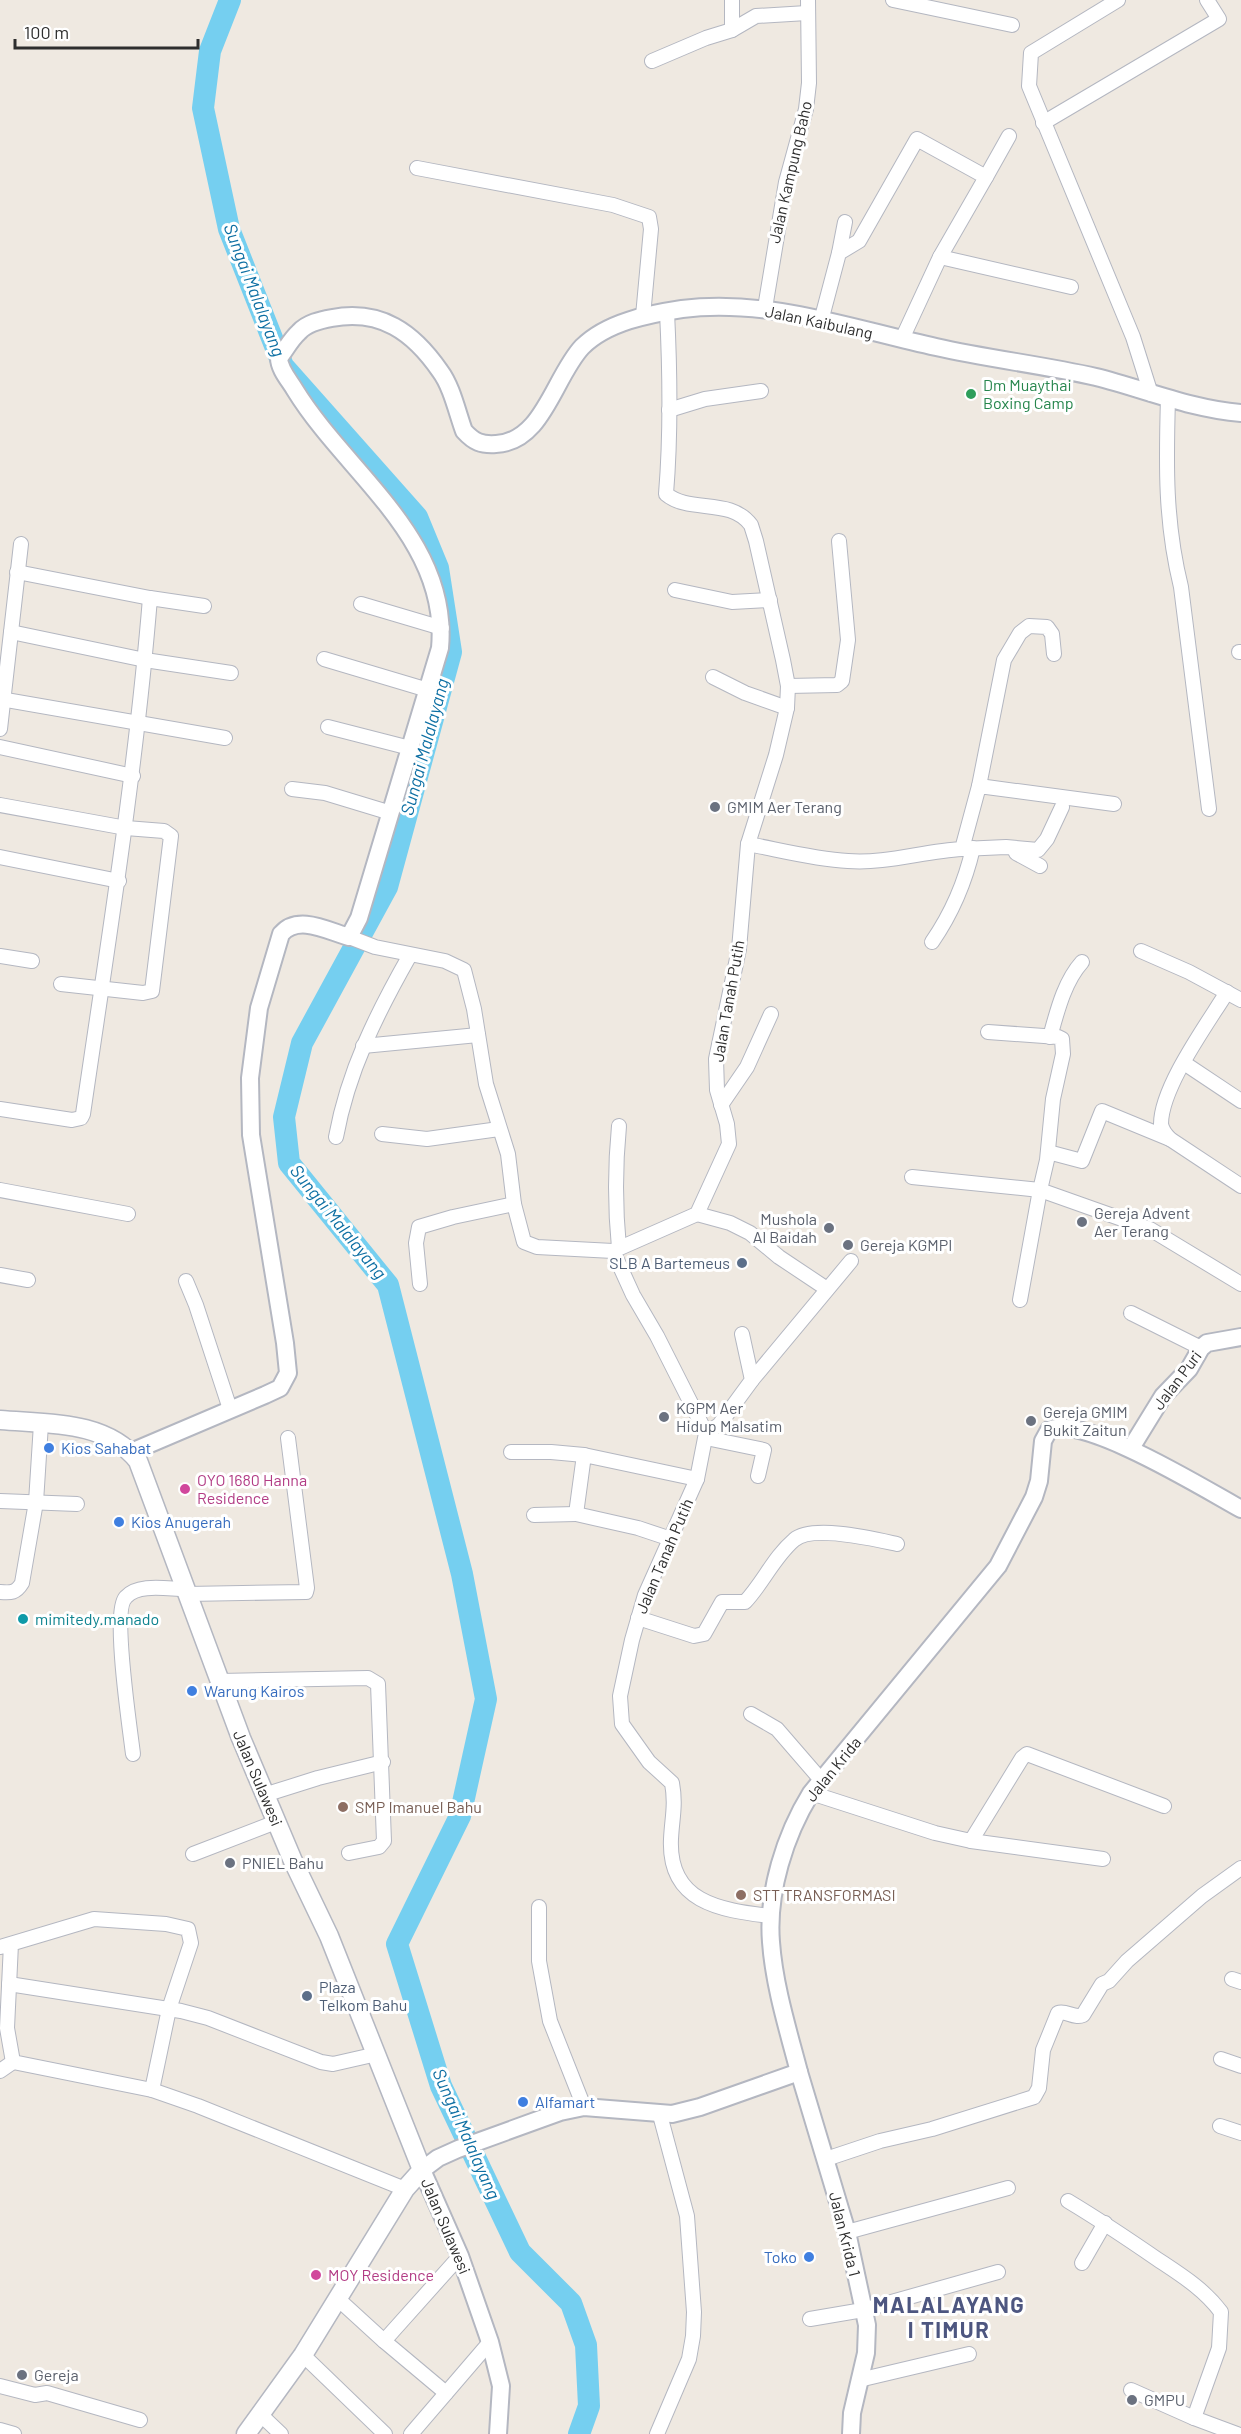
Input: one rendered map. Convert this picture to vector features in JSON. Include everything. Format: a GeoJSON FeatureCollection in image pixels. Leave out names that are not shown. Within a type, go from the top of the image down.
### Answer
{"type":"FeatureCollection","features":[{"type":"Feature","properties":{"kind":"main road"},"geometry":{"type":"LineString","coordinates":[[0,1420],[63,1425],[94,1432],[120,1444],[131,1452]]}},
{"type":"Feature","properties":{"kind":"main road","name":"Jalan Sulawesi"},"geometry":{"type":"LineString","coordinates":[[131,1452],[145,1477],[219,1681],[264,1796],[329,1936],[422,2170]]}},
{"type":"Feature","properties":{"kind":"main road"},"geometry":{"type":"LineString","coordinates":[[246,2434],[303,2355],[405,2189],[422,2170]]}},
{"type":"Feature","properties":{"kind":"street"},"geometry":{"type":"LineString","coordinates":[[732,0],[732,30]]}},
{"type":"Feature","properties":{"kind":"street"},"geometry":{"type":"LineString","coordinates":[[893,0],[1012,25]]}},
{"type":"Feature","properties":{"kind":"street"},"geometry":{"type":"LineString","coordinates":[[1118,0],[1030,53],[1029,86],[1133,337],[1151,394]]}},
{"type":"Feature","properties":{"kind":"street"},"geometry":{"type":"LineString","coordinates":[[1043,123],[1219,19],[1207,0]]}},
{"type":"Feature","properties":{"kind":"street"},"geometry":{"type":"LineString","coordinates":[[652,61],[706,38],[732,30],[763,14],[808,6]]}},
{"type":"Feature","properties":{"kind":"street","name":"Jalan Kampung Baho"},"geometry":{"type":"LineString","coordinates":[[765,308],[772,254],[786,182],[806,109],[809,83],[808,6]]}},
{"type":"Feature","properties":{"kind":"street"},"geometry":{"type":"LineString","coordinates":[[902,339],[940,257],[1009,136]]}},
{"type":"Feature","properties":{"kind":"street"},"geometry":{"type":"LineString","coordinates":[[839,253],[858,243],[917,139],[986,177]]}},
{"type":"Feature","properties":{"kind":"street"},"geometry":{"type":"LineString","coordinates":[[417,168],[613,205],[649,217],[651,229],[643,316]]}},
{"type":"Feature","properties":{"kind":"street"},"geometry":{"type":"LineString","coordinates":[[821,321],[845,222]]}},
{"type":"Feature","properties":{"kind":"street"},"geometry":{"type":"LineString","coordinates":[[940,257],[1071,287]]}},
{"type":"Feature","properties":{"kind":"street","name":"Jalan Kaibulang"},"geometry":{"type":"LineString","coordinates":[[442,628],[435,594],[416,546],[404,526],[331,440],[301,400],[280,365],[279,358],[300,331],[314,323],[349,315],[370,317],[391,324],[415,342],[442,373],[465,431],[471,439],[487,445],[516,441],[539,417],[564,372],[583,347],[606,331],[643,316],[685,309],[765,308],[902,339],[1096,377],[1168,399],[1241,413]]}},
{"type":"Feature","properties":{"kind":"street"},"geometry":{"type":"LineString","coordinates":[[667,312],[670,358],[669,410],[705,399],[760,391]]}},
{"type":"Feature","properties":{"kind":"street"},"geometry":{"type":"LineString","coordinates":[[1168,399],[1168,516],[1181,587],[1209,809]]}},
{"type":"Feature","properties":{"kind":"street","name":"Jalan Tanah Putih"},"geometry":{"type":"LineString","coordinates":[[669,410],[666,494],[675,500],[724,508],[745,518],[751,525],[788,686],[787,708],[776,755],[748,844],[739,949],[716,1059],[716,1079],[727,1124],[729,1144],[697,1214]]}},
{"type":"Feature","properties":{"kind":"street"},"geometry":{"type":"LineString","coordinates":[[788,686],[837,685],[842,681],[848,640],[839,541]]}},
{"type":"Feature","properties":{"kind":"street"},"geometry":{"type":"LineString","coordinates":[[0,729],[8,625],[21,544]]}},
{"type":"Feature","properties":{"kind":"street"},"geometry":{"type":"LineString","coordinates":[[17,572],[204,606]]}},
{"type":"Feature","properties":{"kind":"street"},"geometry":{"type":"LineString","coordinates":[[675,590],[732,602],[770,600]]}},
{"type":"Feature","properties":{"kind":"street"},"geometry":{"type":"LineString","coordinates":[[0,1109],[72,1120],[81,1118],[119,881],[133,776],[150,598]]}},
{"type":"Feature","properties":{"kind":"street"},"geometry":{"type":"LineString","coordinates":[[351,938],[366,896],[428,690],[440,648],[442,628],[361,604]]}},
{"type":"Feature","properties":{"kind":"street"},"geometry":{"type":"LineString","coordinates":[[8,625],[145,660],[231,673]]}},
{"type":"Feature","properties":{"kind":"street"},"geometry":{"type":"LineString","coordinates":[[932,942],[948,919],[968,871],[967,848],[1004,660],[1020,633],[1029,626],[1047,627],[1052,634],[1054,654]]}},
{"type":"Feature","properties":{"kind":"street"},"geometry":{"type":"LineString","coordinates":[[324,659],[428,690]]}},
{"type":"Feature","properties":{"kind":"street"},"geometry":{"type":"LineString","coordinates":[[713,677],[745,693],[787,708]]}},
{"type":"Feature","properties":{"kind":"street"},"geometry":{"type":"LineString","coordinates":[[1,700],[225,738]]}},
{"type":"Feature","properties":{"kind":"street"},"geometry":{"type":"LineString","coordinates":[[328,727],[410,748]]}},
{"type":"Feature","properties":{"kind":"street"},"geometry":{"type":"LineString","coordinates":[[0,747],[133,776]]}},
{"type":"Feature","properties":{"kind":"street"},"geometry":{"type":"LineString","coordinates":[[979,786],[1114,804]]}},
{"type":"Feature","properties":{"kind":"street"},"geometry":{"type":"LineString","coordinates":[[292,789],[325,793],[391,813]]}},
{"type":"Feature","properties":{"kind":"street"},"geometry":{"type":"LineString","coordinates":[[0,805],[126,828],[164,831],[171,836],[153,986],[149,993],[61,984]]}},
{"type":"Feature","properties":{"kind":"street"},"geometry":{"type":"LineString","coordinates":[[748,844],[849,861],[908,858],[939,850],[967,848],[1006,847],[1038,850],[1047,839],[1062,807]]}},
{"type":"Feature","properties":{"kind":"street"},"geometry":{"type":"LineString","coordinates":[[1006,847],[1040,866]]}},
{"type":"Feature","properties":{"kind":"street"},"geometry":{"type":"LineString","coordinates":[[0,857],[119,881]]}},
{"type":"Feature","properties":{"kind":"street"},"geometry":{"type":"LineString","coordinates":[[131,1452],[280,1388],[288,1373],[251,1135],[250,1078],[259,1008],[281,934],[288,926],[295,924],[307,925],[375,947],[445,961],[464,970],[474,1009],[486,1084],[508,1154],[514,1204],[524,1242],[528,1245],[616,1250],[697,1214],[730,1223],[750,1233],[779,1257],[827,1289]]}},
{"type":"Feature","properties":{"kind":"street"},"geometry":{"type":"LineString","coordinates":[[1141,951],[1190,972],[1241,1000]]}},
{"type":"Feature","properties":{"kind":"street"},"geometry":{"type":"LineString","coordinates":[[336,1137],[339,1119],[363,1046],[411,955]]}},
{"type":"Feature","properties":{"kind":"street"},"geometry":{"type":"LineString","coordinates":[[0,956],[32,961]]}},
{"type":"Feature","properties":{"kind":"street"},"geometry":{"type":"LineString","coordinates":[[1050,1037],[1064,993],[1076,968],[1082,962]]}},
{"type":"Feature","properties":{"kind":"street"},"geometry":{"type":"LineString","coordinates":[[1170,1139],[1161,1125],[1173,1082],[1227,992]]}},
{"type":"Feature","properties":{"kind":"street"},"geometry":{"type":"LineString","coordinates":[[721,1105],[747,1067],[771,1014]]}},
{"type":"Feature","properties":{"kind":"street"},"geometry":{"type":"LineString","coordinates":[[988,1032],[1062,1039],[1064,1046],[1053,1098],[1048,1152],[1020,1300]]}},
{"type":"Feature","properties":{"kind":"street"},"geometry":{"type":"LineString","coordinates":[[363,1046],[478,1035]]}},
{"type":"Feature","properties":{"kind":"street"},"geometry":{"type":"LineString","coordinates":[[1184,1063],[1241,1101]]}},
{"type":"Feature","properties":{"kind":"street"},"geometry":{"type":"LineString","coordinates":[[1048,1152],[1082,1161],[1102,1112],[1170,1139],[1241,1186]]}},
{"type":"Feature","properties":{"kind":"street"},"geometry":{"type":"LineString","coordinates":[[619,1126],[615,1164],[616,1250],[633,1295],[657,1336],[706,1435],[764,1450],[758,1476]]}},
{"type":"Feature","properties":{"kind":"street"},"geometry":{"type":"LineString","coordinates":[[382,1134],[428,1139],[499,1129]]}},
{"type":"Feature","properties":{"kind":"street"},"geometry":{"type":"LineString","coordinates":[[912,1177],[1040,1190],[1150,1229],[1241,1284]]}},
{"type":"Feature","properties":{"kind":"street"},"geometry":{"type":"LineString","coordinates":[[0,1190],[128,1214]]}},
{"type":"Feature","properties":{"kind":"street"},"geometry":{"type":"LineString","coordinates":[[420,1284],[416,1243],[419,1227],[514,1204]]}},
{"type":"Feature","properties":{"kind":"street"},"geometry":{"type":"LineString","coordinates":[[706,1435],[719,1425],[752,1380],[851,1261]]}},
{"type":"Feature","properties":{"kind":"street"},"geometry":{"type":"LineString","coordinates":[[0,1275],[28,1280]]}},
{"type":"Feature","properties":{"kind":"street"},"geometry":{"type":"LineString","coordinates":[[186,1281],[230,1409]]}},
{"type":"Feature","properties":{"kind":"street"},"geometry":{"type":"LineString","coordinates":[[1131,1313],[1201,1348]]}},
{"type":"Feature","properties":{"kind":"street"},"geometry":{"type":"LineString","coordinates":[[742,1334],[752,1380]]}},
{"type":"Feature","properties":{"kind":"street","name":"Jalan Puri"},"geometry":{"type":"LineString","coordinates":[[1131,1448],[1163,1396],[1189,1369],[1201,1348],[1207,1343],[1241,1337]]}},
{"type":"Feature","properties":{"kind":"street"},"geometry":{"type":"LineString","coordinates":[[0,1592],[12,1593],[22,1583],[36,1502],[41,1424]]}},
{"type":"Feature","properties":{"kind":"street","name":"Jalan Krida"},"geometry":{"type":"LineString","coordinates":[[799,2072],[775,1972],[770,1916],[780,1868],[799,1813],[817,1787],[998,1566],[1034,1497],[1039,1481],[1043,1441],[1049,1430],[1058,1427],[1083,1432],[1131,1448]]}},
{"type":"Feature","properties":{"kind":"street","name":"Jalan Tanah Putih"},"geometry":{"type":"LineString","coordinates":[[706,1435],[697,1479],[645,1595],[638,1618],[620,1696],[622,1724],[649,1762],[672,1783],[675,1812],[671,1836],[671,1861],[676,1877],[688,1892],[728,1911],[770,1916]]}},
{"type":"Feature","properties":{"kind":"street"},"geometry":{"type":"LineString","coordinates":[[133,1754],[120,1628],[122,1603],[128,1595],[150,1588],[186,1592],[306,1592],[288,1438]]}},
{"type":"Feature","properties":{"kind":"street"},"geometry":{"type":"LineString","coordinates":[[1131,1448],[1241,1509]]}},
{"type":"Feature","properties":{"kind":"street"},"geometry":{"type":"LineString","coordinates":[[511,1452],[584,1455],[697,1479]]}},
{"type":"Feature","properties":{"kind":"street"},"geometry":{"type":"LineString","coordinates":[[576,1514],[584,1455]]}},
{"type":"Feature","properties":{"kind":"street"},"geometry":{"type":"LineString","coordinates":[[0,1501],[77,1504]]}},
{"type":"Feature","properties":{"kind":"street"},"geometry":{"type":"LineString","coordinates":[[534,1515],[576,1514],[638,1528],[671,1539]]}},
{"type":"Feature","properties":{"kind":"street"},"geometry":{"type":"LineString","coordinates":[[638,1618],[694,1636],[704,1634],[722,1602],[745,1602],[785,1549],[794,1540],[807,1533],[874,1539],[897,1544]]}},
{"type":"Feature","properties":{"kind":"street"},"geometry":{"type":"LineString","coordinates":[[219,1681],[368,1678],[378,1684],[384,1841],[380,1847],[349,1852]]}},
{"type":"Feature","properties":{"kind":"street"},"geometry":{"type":"LineString","coordinates":[[751,1714],[777,1729],[817,1787],[935,1833],[971,1841],[1103,1859]]}},
{"type":"Feature","properties":{"kind":"street"},"geometry":{"type":"LineString","coordinates":[[971,1841],[1022,1758],[1027,1754],[1164,1806]]}},
{"type":"Feature","properties":{"kind":"street"},"geometry":{"type":"LineString","coordinates":[[264,1796],[318,1778],[382,1762]]}},
{"type":"Feature","properties":{"kind":"street"},"geometry":{"type":"LineString","coordinates":[[193,1854],[276,1822]]}},
{"type":"Feature","properties":{"kind":"street"},"geometry":{"type":"LineString","coordinates":[[826,2159],[880,2141],[1021,2102],[1036,2094],[1039,2088],[1043,2050],[1058,2013],[1063,2012],[1077,2017],[1083,2015],[1102,1984],[1109,1981],[1127,1961],[1202,1896],[1241,1868]]}},
{"type":"Feature","properties":{"kind":"street"},"geometry":{"type":"LineString","coordinates":[[539,1907],[539,1961],[550,2021],[584,2106]]}},
{"type":"Feature","properties":{"kind":"street"},"geometry":{"type":"LineString","coordinates":[[13,2062],[7,2028],[9,1984],[5,1945],[94,1919],[126,1920],[188,1929],[191,1943],[169,2009],[152,2090]]}},
{"type":"Feature","properties":{"kind":"street"},"geometry":{"type":"LineString","coordinates":[[9,1984],[169,2009],[208,2018],[321,2062],[333,2064],[377,2054]]}},
{"type":"Feature","properties":{"kind":"street"},"geometry":{"type":"LineString","coordinates":[[1221,2059],[1241,2066]]}},
{"type":"Feature","properties":{"kind":"street"},"geometry":{"type":"LineString","coordinates":[[0,2071],[13,2062],[152,2090],[405,2189]]}},
{"type":"Feature","properties":{"kind":"street"},"geometry":{"type":"LineString","coordinates":[[422,2170],[438,2158],[458,2149],[560,2112],[584,2106],[660,2115],[700,2107],[799,2072]]}},
{"type":"Feature","properties":{"kind":"street","name":"Jalan Krida 1"},"geometry":{"type":"LineString","coordinates":[[799,2072],[847,2232],[867,2325],[866,2353],[852,2413],[851,2434]]}},
{"type":"Feature","properties":{"kind":"street"},"geometry":{"type":"LineString","coordinates":[[657,2434],[689,2359],[694,2312],[687,2216],[660,2115]]}},
{"type":"Feature","properties":{"kind":"street"},"geometry":{"type":"LineString","coordinates":[[1220,2126],[1241,2133]]}},
{"type":"Feature","properties":{"kind":"street","name":"Jalan Sulawesi"},"geometry":{"type":"LineString","coordinates":[[422,2170],[460,2256],[490,2342],[501,2386],[498,2434]]}},
{"type":"Feature","properties":{"kind":"street"},"geometry":{"type":"LineString","coordinates":[[847,2232],[1008,2188]]}},
{"type":"Feature","properties":{"kind":"street"},"geometry":{"type":"LineString","coordinates":[[1068,2201],[1105,2223],[1196,2286],[1221,2312],[1219,2348],[1194,2418]]}},
{"type":"Feature","properties":{"kind":"street"},"geometry":{"type":"LineString","coordinates":[[1082,2263],[1105,2223]]}},
{"type":"Feature","properties":{"kind":"street"},"geometry":{"type":"LineString","coordinates":[[384,2341],[460,2256]]}},
{"type":"Feature","properties":{"kind":"street"},"geometry":{"type":"LineString","coordinates":[[810,2319],[863,2310],[998,2272]]}},
{"type":"Feature","properties":{"kind":"street"},"geometry":{"type":"LineString","coordinates":[[338,2299],[446,2393]]}},
{"type":"Feature","properties":{"kind":"street"},"geometry":{"type":"LineString","coordinates":[[411,2434],[490,2342]]}},
{"type":"Feature","properties":{"kind":"street"},"geometry":{"type":"LineString","coordinates":[[859,2380],[969,2354]]}},
{"type":"Feature","properties":{"kind":"street"},"geometry":{"type":"LineString","coordinates":[[303,2355],[385,2434]]}},
{"type":"Feature","properties":{"kind":"street"},"geometry":{"type":"LineString","coordinates":[[0,2386],[35,2395],[47,2393],[140,2420]]}},
{"type":"Feature","properties":{"kind":"street"},"geometry":{"type":"LineString","coordinates":[[1131,2390],[1237,2434]]}},
{"type":"Feature","properties":{"kind":"street"},"geometry":{"type":"LineString","coordinates":[[261,2415],[281,2434]]}},
{"type":"Feature","properties":{"kind":"street"},"geometry":{"type":"LineString","coordinates":[[0,2430],[14,2434]]}},
{"type":"Feature","properties":{"kind":"waterway","name":"Sungai Malalayang"},"geometry":{"type":"LineString","coordinates":[[230,0],[210,51],[203,108],[229,229],[283,366],[417,517],[438,568],[451,652],[387,887],[302,1043],[284,1117],[289,1163],[388,1285],[462,1574],[486,1699],[460,1816],[397,1944],[441,2086],[520,2252],[571,2303],[586,2345],[589,2406],[579,2434]]}},
{"type":"Feature","properties":{"kind":"place","name":"Dm Muaythai Boxing Camp"},"geometry":{"type":"Point","coordinates":[971,394]}},
{"type":"Feature","properties":{"kind":"place","name":"GMIM Aer Terang"},"geometry":{"type":"Point","coordinates":[715,807]}},
{"type":"Feature","properties":{"kind":"place","name":"Gereja Advent Aer Terang"},"geometry":{"type":"Point","coordinates":[1082,1222]}},
{"type":"Feature","properties":{"kind":"place","name":"Mushola Al Baidah"},"geometry":{"type":"Point","coordinates":[829,1228]}},
{"type":"Feature","properties":{"kind":"place","name":"Gereja KGMPI"},"geometry":{"type":"Point","coordinates":[848,1245]}},
{"type":"Feature","properties":{"kind":"place","name":"SLB A Bartemeus"},"geometry":{"type":"Point","coordinates":[742,1263]}},
{"type":"Feature","properties":{"kind":"place","name":"KGPM Aer Hidup Malsatim"},"geometry":{"type":"Point","coordinates":[664,1417]}},
{"type":"Feature","properties":{"kind":"place","name":"Gereja GMIM Bukit Zaitun"},"geometry":{"type":"Point","coordinates":[1031,1421]}},
{"type":"Feature","properties":{"kind":"place","name":"Kios Sahabat"},"geometry":{"type":"Point","coordinates":[49,1448]}},
{"type":"Feature","properties":{"kind":"place","name":"OYO 1680 Hanna Residence"},"geometry":{"type":"Point","coordinates":[185,1489]}},
{"type":"Feature","properties":{"kind":"place","name":"Kios Anugerah"},"geometry":{"type":"Point","coordinates":[119,1522]}},
{"type":"Feature","properties":{"kind":"place","name":"mimitedy.manado"},"geometry":{"type":"Point","coordinates":[23,1619]}},
{"type":"Feature","properties":{"kind":"place","name":"Warung Kairos"},"geometry":{"type":"Point","coordinates":[192,1691]}},
{"type":"Feature","properties":{"kind":"place","name":"SMP Imanuel Bahu"},"geometry":{"type":"Point","coordinates":[343,1807]}},
{"type":"Feature","properties":{"kind":"place","name":"PNIEL Bahu"},"geometry":{"type":"Point","coordinates":[230,1863]}},
{"type":"Feature","properties":{"kind":"place","name":"STT TRANSFORMASI"},"geometry":{"type":"Point","coordinates":[741,1895]}},
{"type":"Feature","properties":{"kind":"place","name":"Plaza Telkom Bahu"},"geometry":{"type":"Point","coordinates":[307,1996]}},
{"type":"Feature","properties":{"kind":"place","name":"Alfamart"},"geometry":{"type":"Point","coordinates":[523,2102]}},
{"type":"Feature","properties":{"kind":"place","name":"Toko"},"geometry":{"type":"Point","coordinates":[809,2257]}},
{"type":"Feature","properties":{"kind":"place","name":"MOY Residence"},"geometry":{"type":"Point","coordinates":[316,2275]}},
{"type":"Feature","properties":{"kind":"place","name":"Gereja"},"geometry":{"type":"Point","coordinates":[22,2375]}},
{"type":"Feature","properties":{"kind":"place","name":"GMPU"},"geometry":{"type":"Point","coordinates":[1132,2400]}},
{"type":"Feature","properties":{"kind":"district","name":"MALALAYANG I TIMUR"},"geometry":{"type":"Point","coordinates":[949,2318]}}]}
